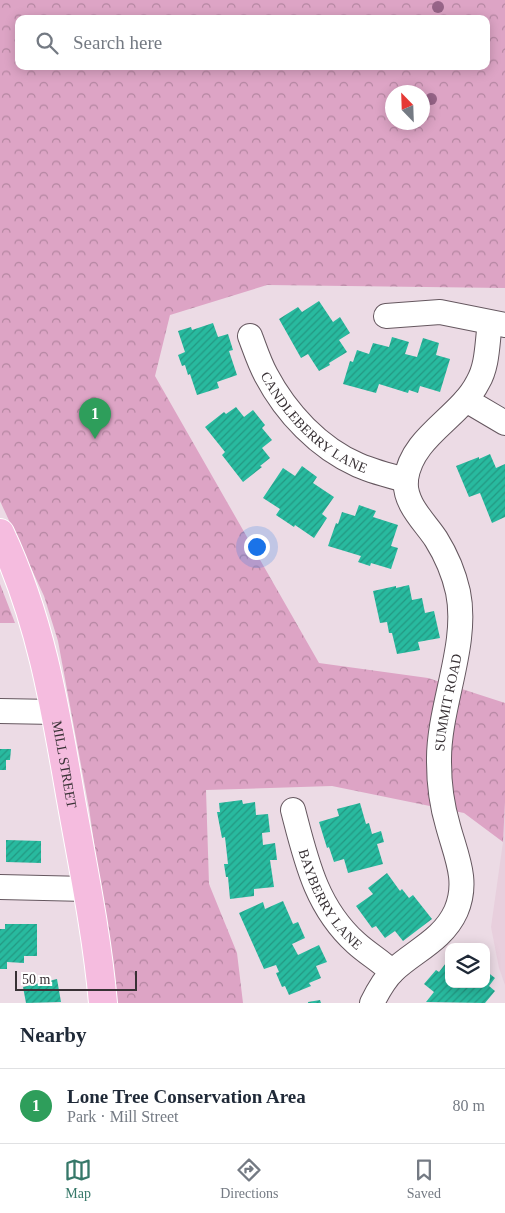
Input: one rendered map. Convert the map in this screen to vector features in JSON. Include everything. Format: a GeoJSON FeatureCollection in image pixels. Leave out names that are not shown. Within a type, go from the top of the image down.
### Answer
{"type":"FeatureCollection","features":[{"type":"Feature","properties":{"kind":"main road","name":"MILL STREET"},"geometry":{"type":"LineString","coordinates":[[0,533],[22,583],[47,668],[87,889],[103,1003]]}},
{"type":"Feature","properties":{"kind":"street"},"geometry":{"type":"LineString","coordinates":[[386,316],[440,312],[498,324],[478,382],[466,400],[422,446],[411,463],[406,480]]}},
{"type":"Feature","properties":{"kind":"street","name":"CANDLEBERRY LANE"},"geometry":{"type":"LineString","coordinates":[[250,336],[272,385],[293,414],[310,432],[337,454],[357,465],[406,480]]}},
{"type":"Feature","properties":{"kind":"street"},"geometry":{"type":"LineString","coordinates":[[466,400],[505,423]]}},
{"type":"Feature","properties":{"kind":"street","name":"SUMMIT ROAD"},"geometry":{"type":"LineString","coordinates":[[372,1003],[383,982],[392,972],[442,933],[452,919],[459,902],[462,884],[461,866],[448,826],[441,791],[439,762],[441,732],[454,665],[460,616],[457,587],[442,549],[411,504],[406,480]]}},
{"type":"Feature","properties":{"kind":"street"},"geometry":{"type":"LineString","coordinates":[[0,711],[56,712]]}},
{"type":"Feature","properties":{"kind":"street","name":"BAYBERRY LANE"},"geometry":{"type":"LineString","coordinates":[[293,810],[309,869],[324,902],[349,936],[392,972]]}},
{"type":"Feature","properties":{"kind":"street"},"geometry":{"type":"LineString","coordinates":[[0,887],[87,889]]}},
{"type":"Feature","properties":{"kind":"shaded area"},"geometry":{"type":"Polygon","coordinates":[[[505,802],[505,985],[499,968],[491,927],[503,842],[505,802]]]}},
{"type":"Feature","properties":{"kind":"green space"},"geometry":{"type":"Polygon","coordinates":[[[0,0],[505,0],[505,288],[267,285],[170,315],[155,376],[319,663],[428,678],[505,703],[503,842],[464,813],[332,786],[206,790],[209,884],[237,953],[243,1003],[117,1003],[89,808],[58,641],[44,596],[0,501],[0,0]]]}},
{"type":"Feature","properties":{"kind":"green space"},"geometry":{"type":"Polygon","coordinates":[[[0,584],[15,623],[0,623],[0,584]]]}},
{"type":"Feature","properties":{"kind":"building"},"geometry":{"type":"Polygon","coordinates":[[[319,301],[333,322],[340,317],[350,333],[339,340],[347,352],[319,371],[308,354],[301,358],[279,319],[298,307],[302,312],[319,301]]]}},
{"type":"Feature","properties":{"kind":"building"},"geometry":{"type":"Polygon","coordinates":[[[213,323],[218,337],[228,334],[233,350],[229,351],[237,375],[217,382],[219,388],[197,395],[190,374],[188,375],[185,365],[182,366],[178,355],[185,352],[178,331],[191,327],[192,330],[213,323]]]}},
{"type":"Feature","properties":{"kind":"building"},"geometry":{"type":"Polygon","coordinates":[[[392,337],[409,342],[405,354],[417,357],[423,338],[439,343],[436,355],[450,359],[440,392],[420,386],[418,393],[409,390],[408,393],[379,384],[376,393],[343,384],[350,361],[353,362],[357,350],[369,354],[373,343],[389,347],[392,337]]]}},
{"type":"Feature","properties":{"kind":"building"},"geometry":{"type":"Polygon","coordinates":[[[236,407],[244,417],[253,410],[265,425],[262,428],[272,440],[262,448],[270,458],[243,482],[222,455],[225,452],[205,427],[224,412],[226,414],[236,407]]]}},
{"type":"Feature","properties":{"kind":"building"},"geometry":{"type":"Polygon","coordinates":[[[490,454],[496,468],[505,464],[505,517],[492,523],[480,493],[469,497],[456,466],[490,454]]]}},
{"type":"Feature","properties":{"kind":"building"},"geometry":{"type":"Polygon","coordinates":[[[302,466],[317,477],[313,483],[334,497],[322,514],[327,518],[314,538],[276,515],[280,509],[263,498],[283,468],[295,476],[302,466]]]}},
{"type":"Feature","properties":{"kind":"building"},"geometry":{"type":"Polygon","coordinates":[[[359,505],[376,511],[373,517],[398,525],[391,546],[398,548],[391,569],[371,563],[370,566],[358,562],[361,556],[328,546],[342,512],[355,516],[359,505]]]}},
{"type":"Feature","properties":{"kind":"building"},"geometry":{"type":"Polygon","coordinates":[[[409,585],[412,600],[422,598],[425,613],[434,611],[440,638],[418,642],[420,650],[397,654],[387,622],[380,623],[373,591],[409,585]]]}},
{"type":"Feature","properties":{"kind":"building"},"geometry":{"type":"Polygon","coordinates":[[[0,749],[11,749],[10,760],[6,760],[6,770],[0,770],[0,749]]]}},
{"type":"Feature","properties":{"kind":"building"},"geometry":{"type":"Polygon","coordinates":[[[242,800],[243,804],[255,802],[256,815],[268,814],[270,832],[262,833],[263,845],[275,843],[277,860],[270,860],[274,887],[254,889],[254,896],[230,899],[228,877],[226,877],[224,864],[228,864],[225,837],[222,838],[217,812],[220,812],[219,803],[242,800]]]}},
{"type":"Feature","properties":{"kind":"building"},"geometry":{"type":"Polygon","coordinates":[[[360,803],[366,824],[369,823],[372,834],[381,831],[384,842],[377,844],[383,864],[348,873],[344,859],[334,862],[329,847],[327,848],[319,822],[339,816],[337,809],[360,803]]]}},
{"type":"Feature","properties":{"kind":"building"},"geometry":{"type":"Polygon","coordinates":[[[6,840],[41,841],[41,863],[6,862],[6,840]]]}},
{"type":"Feature","properties":{"kind":"building"},"geometry":{"type":"Polygon","coordinates":[[[387,873],[400,891],[402,889],[409,898],[413,895],[432,919],[403,941],[395,931],[385,938],[376,926],[372,928],[356,906],[373,894],[368,888],[387,873]]]}},
{"type":"Feature","properties":{"kind":"building"},"geometry":{"type":"Polygon","coordinates":[[[283,901],[293,924],[298,922],[305,938],[292,944],[298,955],[319,945],[327,962],[316,966],[321,978],[309,983],[311,986],[289,995],[285,986],[282,987],[276,973],[279,972],[276,965],[264,969],[239,913],[263,902],[265,909],[283,901]]]}},
{"type":"Feature","properties":{"kind":"building"},"geometry":{"type":"Polygon","coordinates":[[[5,924],[37,924],[37,956],[24,956],[24,963],[7,962],[7,969],[0,969],[0,929],[5,929],[5,924]]]}},
{"type":"Feature","properties":{"kind":"building"},"geometry":{"type":"Polygon","coordinates":[[[445,964],[445,988],[490,987],[495,991],[485,1003],[426,1002],[434,992],[424,984],[436,970],[439,972],[445,964]]]}},
{"type":"Feature","properties":{"kind":"building"},"geometry":{"type":"Polygon","coordinates":[[[490,974],[495,978],[490,985],[490,974]]]}},
{"type":"Feature","properties":{"kind":"building"},"geometry":{"type":"Polygon","coordinates":[[[57,979],[61,1002],[26,1003],[23,987],[57,979]]]}},
{"type":"Feature","properties":{"kind":"building"},"geometry":{"type":"Polygon","coordinates":[[[320,1000],[321,1003],[308,1003],[308,1002],[320,1000]]]}},
{"type":"Feature","properties":{"kind":"place","name":"Lone Tree Conservation Area"},"geometry":{"type":"Point","coordinates":[95,439]}}]}
